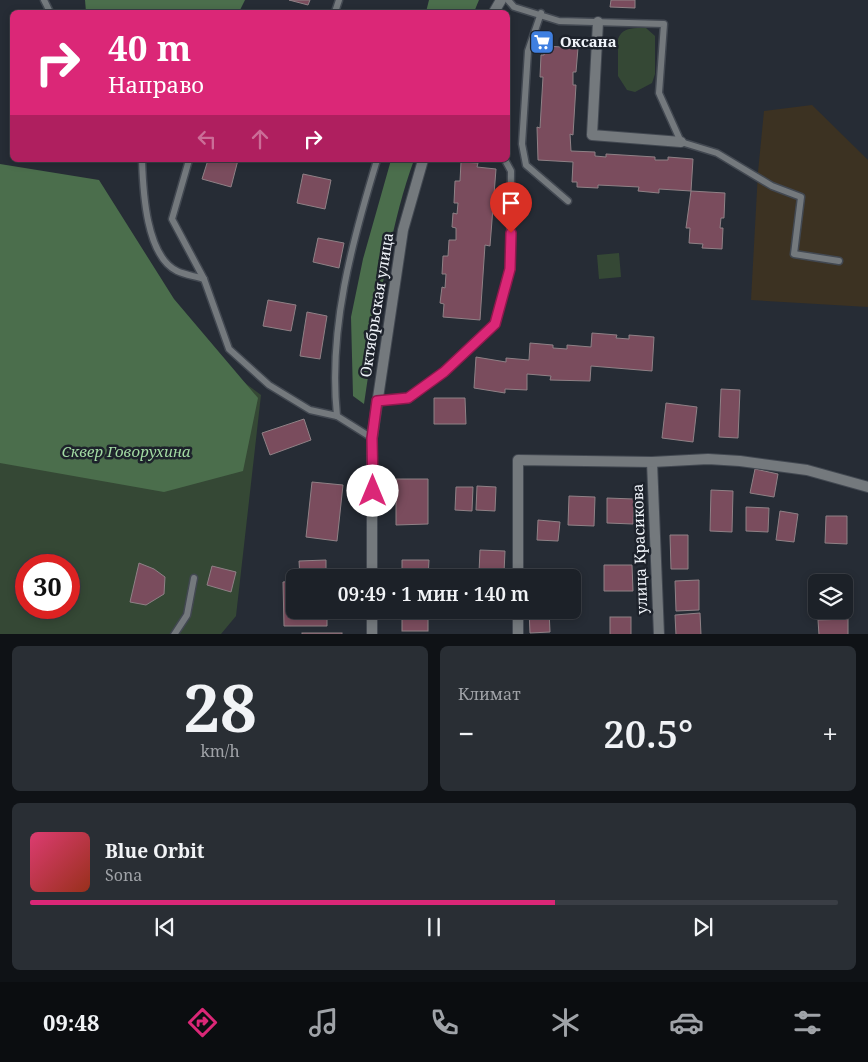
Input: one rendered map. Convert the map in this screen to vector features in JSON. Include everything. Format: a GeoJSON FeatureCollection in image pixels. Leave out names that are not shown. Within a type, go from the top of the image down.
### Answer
{"type":"FeatureCollection","features":[{"type":"Feature","properties":{"kind":"street"},"geometry":{"type":"LineString","coordinates":[[598,22],[592,135],[681,142]]}},
{"type":"Feature","properties":{"kind":"street","name":"Октябрьская улица"},"geometry":{"type":"LineString","coordinates":[[372,569],[372,438],[404,230],[421,162]]}},
{"type":"Feature","properties":{"kind":"street"},"geometry":{"type":"LineString","coordinates":[[518,569],[518,460],[740,461],[806,470],[868,487]]}},
{"type":"Feature","properties":{"kind":"street","name":"улица Красикова"},"geometry":{"type":"LineString","coordinates":[[652,462],[659,634]]}},
{"type":"Feature","properties":{"kind":"street"},"geometry":{"type":"LineString","coordinates":[[372,619],[372,634]]}},
{"type":"Feature","properties":{"kind":"street"},"geometry":{"type":"LineString","coordinates":[[518,619],[518,634]]}},
{"type":"Feature","properties":{"kind":"lane"},"geometry":{"type":"LineString","coordinates":[[508,0],[514,7],[559,21],[664,24],[659,93],[681,142],[717,153],[772,186],[800,197],[794,254],[839,261]]}},
{"type":"Feature","properties":{"kind":"lane"},"geometry":{"type":"LineString","coordinates":[[541,14],[528,51],[522,144],[526,165],[568,201]]}},
{"type":"Feature","properties":{"kind":"lane"},"geometry":{"type":"LineString","coordinates":[[142,162],[143,191],[156,248],[166,263],[178,272],[204,278]]}},
{"type":"Feature","properties":{"kind":"lane"},"geometry":{"type":"LineString","coordinates":[[188,162],[172,219],[204,278],[229,349],[269,385],[310,410],[336,416],[372,438]]}},
{"type":"Feature","properties":{"kind":"lane"},"geometry":{"type":"LineString","coordinates":[[336,416],[335,399],[340,306],[358,223],[376,162]]}},
{"type":"Feature","properties":{"kind":"lane"},"geometry":{"type":"LineString","coordinates":[[377,401],[408,398],[444,372],[495,324],[510,269],[511,171],[506,162]]}},
{"type":"Feature","properties":{"kind":"lane"},"geometry":{"type":"LineString","coordinates":[[174,634],[187,615],[194,578]]}},
{"type":"Feature","properties":{"kind":"shaded area"},"geometry":{"type":"Polygon","coordinates":[[[812,105],[868,160],[868,307],[751,300],[758,172],[764,111],[812,105]]]}},
{"type":"Feature","properties":{"kind":"green space"},"geometry":{"type":"Polygon","coordinates":[[[85,0],[245,0],[240,10],[86,10],[85,0]]]}},
{"type":"Feature","properties":{"kind":"green space"},"geometry":{"type":"Polygon","coordinates":[[[429,0],[479,0],[475,10],[426,10],[429,0]]]}},
{"type":"Feature","properties":{"kind":"green space"},"geometry":{"type":"Polygon","coordinates":[[[646,28],[655,36],[655,74],[652,83],[635,92],[627,90],[618,76],[618,39],[623,31],[646,28]]]}},
{"type":"Feature","properties":{"kind":"green space"},"geometry":{"type":"Polygon","coordinates":[[[390,162],[413,162],[396,218],[389,249],[364,404],[353,396],[351,317],[363,259],[390,162]]]}},
{"type":"Feature","properties":{"kind":"green space"},"geometry":{"type":"Polygon","coordinates":[[[0,164],[99,180],[174,299],[258,398],[243,471],[164,492],[0,463],[0,164]]]}},
{"type":"Feature","properties":{"kind":"green space","name":"Сквер Говорухина"},"geometry":{"type":"Polygon","coordinates":[[[0,200],[261,395],[236,616],[221,634],[0,634],[0,200]]]}},
{"type":"Feature","properties":{"kind":"green space"},"geometry":{"type":"Polygon","coordinates":[[[619,253],[621,277],[599,279],[597,255],[619,253]]]}},
{"type":"Feature","properties":{"kind":"building"},"geometry":{"type":"Polygon","coordinates":[[[289,0],[310,0],[308,5],[289,0]]]}},
{"type":"Feature","properties":{"kind":"building"},"geometry":{"type":"Polygon","coordinates":[[[611,0],[635,0],[635,8],[610,7],[611,0]]]}},
{"type":"Feature","properties":{"kind":"building"},"geometry":{"type":"Polygon","coordinates":[[[545,46],[578,48],[576,72],[573,72],[573,85],[576,85],[573,135],[570,134],[571,151],[595,152],[595,156],[606,157],[606,154],[655,157],[655,160],[668,160],[668,157],[693,159],[691,191],[659,189],[659,193],[638,191],[639,187],[598,185],[598,188],[577,187],[577,182],[572,182],[573,162],[538,160],[537,127],[540,128],[543,77],[540,77],[541,55],[544,55],[545,46]]]}},
{"type":"Feature","properties":{"kind":"building"},"geometry":{"type":"Polygon","coordinates":[[[207,162],[237,162],[231,187],[202,179],[207,162]]]}},
{"type":"Feature","properties":{"kind":"building"},"geometry":{"type":"Polygon","coordinates":[[[461,162],[478,163],[477,167],[496,169],[490,246],[485,245],[480,320],[443,317],[444,304],[440,303],[442,287],[445,288],[446,274],[442,274],[443,256],[448,256],[449,240],[456,240],[456,228],[452,227],[453,213],[457,214],[458,203],[454,203],[455,181],[460,181],[461,162]]]}},
{"type":"Feature","properties":{"kind":"building"},"geometry":{"type":"Polygon","coordinates":[[[303,174],[331,180],[325,209],[297,203],[303,174]]]}},
{"type":"Feature","properties":{"kind":"building"},"geometry":{"type":"Polygon","coordinates":[[[691,191],[725,193],[724,218],[721,218],[720,228],[723,228],[722,249],[702,248],[703,244],[689,243],[690,228],[686,228],[691,191]]]}},
{"type":"Feature","properties":{"kind":"building"},"geometry":{"type":"Polygon","coordinates":[[[318,238],[344,243],[339,268],[313,262],[318,238]]]}},
{"type":"Feature","properties":{"kind":"building"},"geometry":{"type":"Polygon","coordinates":[[[268,300],[296,305],[291,331],[263,326],[268,300]]]}},
{"type":"Feature","properties":{"kind":"building"},"geometry":{"type":"Polygon","coordinates":[[[307,312],[327,316],[320,359],[300,356],[307,312]]]}},
{"type":"Feature","properties":{"kind":"building"},"geometry":{"type":"Polygon","coordinates":[[[592,333],[617,335],[616,338],[629,339],[629,335],[654,337],[652,371],[591,366],[590,381],[550,380],[551,376],[527,374],[527,390],[505,389],[505,393],[474,388],[476,357],[506,362],[506,358],[529,360],[530,343],[553,345],[553,348],[567,349],[567,345],[591,347],[592,333]]]}},
{"type":"Feature","properties":{"kind":"building"},"geometry":{"type":"Polygon","coordinates":[[[721,389],[740,390],[738,438],[719,437],[721,389]]]}},
{"type":"Feature","properties":{"kind":"building"},"geometry":{"type":"Polygon","coordinates":[[[434,398],[465,398],[466,424],[434,424],[434,398]]]}},
{"type":"Feature","properties":{"kind":"building"},"geometry":{"type":"Polygon","coordinates":[[[666,403],[697,407],[693,442],[662,438],[666,403]]]}},
{"type":"Feature","properties":{"kind":"building"},"geometry":{"type":"Polygon","coordinates":[[[304,419],[311,440],[270,455],[262,433],[304,419]]]}},
{"type":"Feature","properties":{"kind":"building"},"geometry":{"type":"Polygon","coordinates":[[[755,469],[778,474],[774,497],[750,493],[755,469]]]}},
{"type":"Feature","properties":{"kind":"building"},"geometry":{"type":"Polygon","coordinates":[[[396,479],[428,479],[428,524],[396,525],[396,479]]]}},
{"type":"Feature","properties":{"kind":"building"},"geometry":{"type":"Polygon","coordinates":[[[312,482],[343,485],[337,541],[306,537],[312,482]]]}},
{"type":"Feature","properties":{"kind":"building"},"geometry":{"type":"Polygon","coordinates":[[[477,486],[496,487],[495,511],[476,510],[477,486]]]}},
{"type":"Feature","properties":{"kind":"building"},"geometry":{"type":"Polygon","coordinates":[[[456,487],[473,487],[472,511],[455,510],[456,487]]]}},
{"type":"Feature","properties":{"kind":"building"},"geometry":{"type":"Polygon","coordinates":[[[711,490],[733,491],[732,532],[710,531],[711,490]]]}},
{"type":"Feature","properties":{"kind":"building"},"geometry":{"type":"Polygon","coordinates":[[[569,496],[595,497],[594,526],[568,525],[569,496]]]}},
{"type":"Feature","properties":{"kind":"building"},"geometry":{"type":"Polygon","coordinates":[[[607,498],[634,499],[633,524],[607,523],[607,498]]]}},
{"type":"Feature","properties":{"kind":"building"},"geometry":{"type":"Polygon","coordinates":[[[746,507],[769,508],[768,532],[746,531],[746,507]]]}},
{"type":"Feature","properties":{"kind":"building"},"geometry":{"type":"Polygon","coordinates":[[[780,511],[798,514],[794,542],[776,540],[780,511]]]}},
{"type":"Feature","properties":{"kind":"building"},"geometry":{"type":"Polygon","coordinates":[[[826,516],[847,516],[847,544],[825,543],[826,516]]]}},
{"type":"Feature","properties":{"kind":"building"},"geometry":{"type":"Polygon","coordinates":[[[538,520],[560,522],[558,541],[537,540],[538,520]]]}},
{"type":"Feature","properties":{"kind":"building"},"geometry":{"type":"Polygon","coordinates":[[[670,535],[688,535],[688,569],[671,569],[670,535]]]}},
{"type":"Feature","properties":{"kind":"building"},"geometry":{"type":"Polygon","coordinates":[[[480,550],[505,551],[504,569],[479,569],[480,550]]]}},
{"type":"Feature","properties":{"kind":"building"},"geometry":{"type":"Polygon","coordinates":[[[326,560],[326,569],[299,569],[299,561],[326,560]]]}},
{"type":"Feature","properties":{"kind":"building"},"geometry":{"type":"Polygon","coordinates":[[[402,560],[429,560],[428,569],[402,569],[402,560]]]}},
{"type":"Feature","properties":{"kind":"building"},"geometry":{"type":"Polygon","coordinates":[[[139,563],[154,569],[165,577],[164,594],[146,605],[130,602],[139,563]]]}},
{"type":"Feature","properties":{"kind":"building"},"geometry":{"type":"Polygon","coordinates":[[[604,565],[632,565],[633,591],[604,591],[604,565]]]}},
{"type":"Feature","properties":{"kind":"building"},"geometry":{"type":"Polygon","coordinates":[[[212,566],[236,572],[231,592],[207,585],[212,566]]]}},
{"type":"Feature","properties":{"kind":"building"},"geometry":{"type":"Polygon","coordinates":[[[699,580],[699,610],[676,611],[675,581],[699,580]]]}},
{"type":"Feature","properties":{"kind":"building"},"geometry":{"type":"Polygon","coordinates":[[[283,582],[286,582],[286,619],[327,619],[327,626],[284,626],[283,582]]]}},
{"type":"Feature","properties":{"kind":"building"},"geometry":{"type":"Polygon","coordinates":[[[700,613],[701,634],[676,634],[675,615],[700,613]]]}},
{"type":"Feature","properties":{"kind":"building"},"geometry":{"type":"Polygon","coordinates":[[[610,617],[631,617],[631,634],[610,634],[610,617]]]}},
{"type":"Feature","properties":{"kind":"building"},"geometry":{"type":"Polygon","coordinates":[[[402,619],[428,619],[428,631],[402,631],[402,619]]]}},
{"type":"Feature","properties":{"kind":"building"},"geometry":{"type":"Polygon","coordinates":[[[529,619],[549,619],[550,632],[530,633],[529,619]]]}},
{"type":"Feature","properties":{"kind":"building"},"geometry":{"type":"Polygon","coordinates":[[[848,619],[848,634],[819,634],[818,620],[848,619]]]}},
{"type":"Feature","properties":{"kind":"building"},"geometry":{"type":"Polygon","coordinates":[[[302,633],[342,633],[342,634],[302,633]]]}},
{"type":"Feature","properties":{"kind":"place","name":"Оксана"},"geometry":{"type":"Point","coordinates":[542,42]}},
{"type":"Feature","properties":{"kind":"route"},"geometry":{"type":"LineString","coordinates":[[373,491],[372,438],[377,401],[408,398],[444,372],[495,324],[510,269],[511,233]]}}]}
